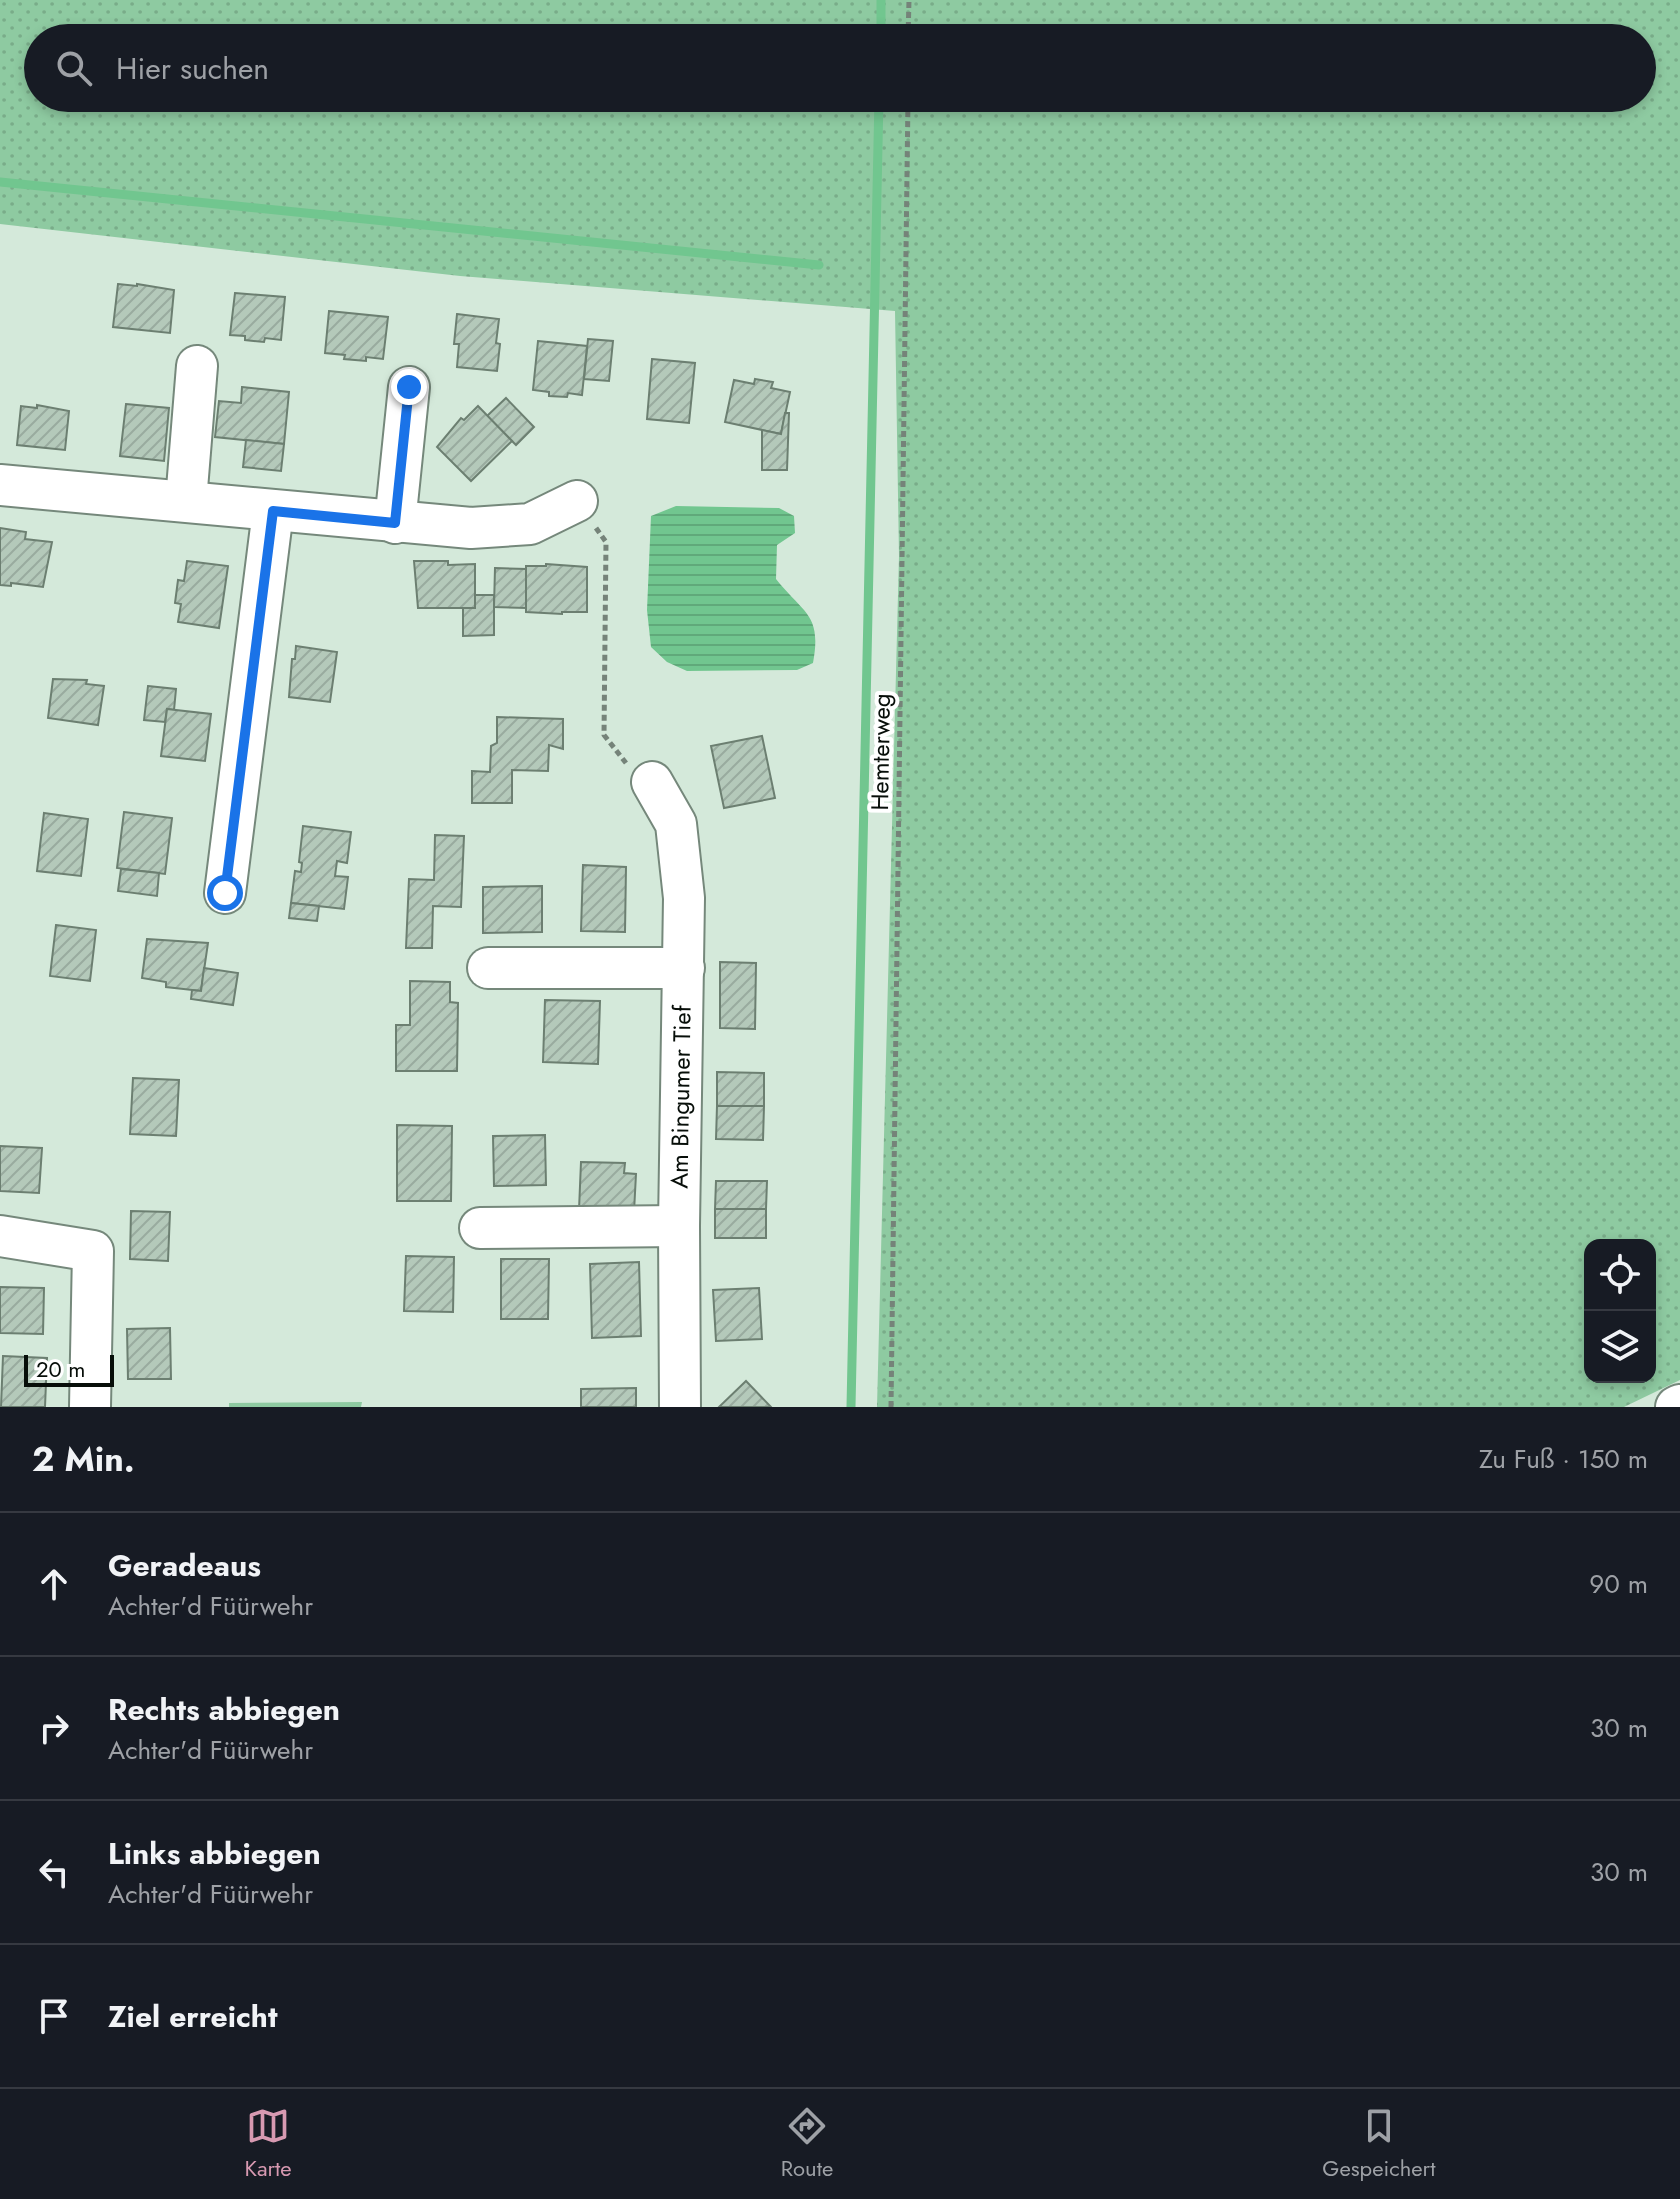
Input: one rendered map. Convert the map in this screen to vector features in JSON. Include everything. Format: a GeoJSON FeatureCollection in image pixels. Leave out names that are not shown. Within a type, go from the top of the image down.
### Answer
{"type":"FeatureCollection","features":[{"type":"Feature","properties":{"kind":"street"},"geometry":{"type":"LineString","coordinates":[[186,501],[197,366]]}},
{"type":"Feature","properties":{"kind":"street"},"geometry":{"type":"LineString","coordinates":[[395,523],[409,387]]}},
{"type":"Feature","properties":{"kind":"street"},"geometry":{"type":"LineString","coordinates":[[0,485],[471,528],[530,524],[577,501]]}},
{"type":"Feature","properties":{"kind":"street"},"geometry":{"type":"LineString","coordinates":[[225,893],[273,511]]}},
{"type":"Feature","properties":{"kind":"street","name":"Am Bingumer Tief"},"geometry":{"type":"LineString","coordinates":[[652,782],[676,824],[684,898],[679,1226],[680,1407]]}},
{"type":"Feature","properties":{"kind":"street"},"geometry":{"type":"LineString","coordinates":[[488,968],[684,968]]}},
{"type":"Feature","properties":{"kind":"street"},"geometry":{"type":"LineString","coordinates":[[480,1228],[679,1226]]}},
{"type":"Feature","properties":{"kind":"street"},"geometry":{"type":"LineString","coordinates":[[0,1236],[93,1251],[90,1407]]}},
{"type":"Feature","properties":{"kind":"path"},"geometry":{"type":"LineString","coordinates":[[908,24],[909,0]]}},
{"type":"Feature","properties":{"kind":"path","name":"Hemterweg"},"geometry":{"type":"LineString","coordinates":[[891,1407],[908,112]]}},
{"type":"Feature","properties":{"kind":"path"},"geometry":{"type":"LineString","coordinates":[[577,501],[606,542],[604,735],[621,759],[652,782]]}},
{"type":"Feature","properties":{"kind":"shaded area"},"geometry":{"type":"Polygon","coordinates":[[[0,0],[1680,0],[1680,1380],[1624,1407],[877,1407],[899,556],[895,311],[460,276],[0,224],[0,0]]]}},
{"type":"Feature","properties":{"kind":"shaded area"},"geometry":{"type":"Polygon","coordinates":[[[676,506],[779,508],[794,516],[795,533],[777,545],[776,579],[813,624],[813,663],[797,670],[687,671],[667,662],[651,647],[647,610],[651,516],[676,506]]]}},
{"type":"Feature","properties":{"kind":"shaded area"},"geometry":{"type":"Polygon","coordinates":[[[362,1402],[361,1407],[229,1407],[229,1403],[362,1402]]]}},
{"type":"Feature","properties":{"kind":"building"},"geometry":{"type":"Polygon","coordinates":[[[118,284],[174,290],[170,333],[113,327],[118,284]]]}},
{"type":"Feature","properties":{"kind":"building"},"geometry":{"type":"Polygon","coordinates":[[[235,293],[285,297],[281,340],[265,338],[264,342],[230,335],[235,293]]]}},
{"type":"Feature","properties":{"kind":"building"},"geometry":{"type":"Polygon","coordinates":[[[329,311],[388,317],[383,359],[344,359],[345,355],[325,353],[329,311]]]}},
{"type":"Feature","properties":{"kind":"building"},"geometry":{"type":"Polygon","coordinates":[[[457,314],[499,319],[497,371],[457,367],[459,344],[454,344],[457,314]]]}},
{"type":"Feature","properties":{"kind":"building"},"geometry":{"type":"Polygon","coordinates":[[[588,339],[613,341],[609,381],[584,379],[588,339]]]}},
{"type":"Feature","properties":{"kind":"building"},"geometry":{"type":"Polygon","coordinates":[[[538,341],[587,346],[582,395],[568,393],[567,397],[549,396],[549,392],[533,390],[538,341]]]}},
{"type":"Feature","properties":{"kind":"building"},"geometry":{"type":"Polygon","coordinates":[[[652,359],[695,363],[689,423],[647,419],[652,359]]]}},
{"type":"Feature","properties":{"kind":"building"},"geometry":{"type":"Polygon","coordinates":[[[755,379],[773,382],[771,388],[790,392],[781,434],[725,422],[734,380],[754,384],[755,379]]]}},
{"type":"Feature","properties":{"kind":"building"},"geometry":{"type":"Polygon","coordinates":[[[242,387],[289,392],[284,444],[215,437],[219,401],[241,403],[242,387]]]}},
{"type":"Feature","properties":{"kind":"building"},"geometry":{"type":"Polygon","coordinates":[[[506,398],[534,427],[516,445],[487,416],[506,398]]]}},
{"type":"Feature","properties":{"kind":"building"},"geometry":{"type":"Polygon","coordinates":[[[126,404],[169,408],[164,461],[120,456],[126,404]]]}},
{"type":"Feature","properties":{"kind":"building"},"geometry":{"type":"Polygon","coordinates":[[[37,405],[69,411],[65,450],[17,445],[21,406],[37,408],[37,405]]]}},
{"type":"Feature","properties":{"kind":"building"},"geometry":{"type":"Polygon","coordinates":[[[478,406],[512,441],[471,481],[437,447],[461,418],[464,420],[478,406]]]}},
{"type":"Feature","properties":{"kind":"building"},"geometry":{"type":"Polygon","coordinates":[[[785,413],[789,413],[787,470],[762,470],[762,430],[781,434],[785,413]]]}},
{"type":"Feature","properties":{"kind":"building"},"geometry":{"type":"Polygon","coordinates":[[[246,440],[284,444],[281,471],[243,467],[246,440]]]}},
{"type":"Feature","properties":{"kind":"building"},"geometry":{"type":"Polygon","coordinates":[[[0,528],[26,532],[25,539],[52,542],[43,587],[11,583],[11,586],[0,585],[0,528]]]}},
{"type":"Feature","properties":{"kind":"building"},"geometry":{"type":"Polygon","coordinates":[[[187,561],[228,566],[219,628],[178,622],[181,604],[175,603],[178,580],[184,581],[187,561]]]}},
{"type":"Feature","properties":{"kind":"building"},"geometry":{"type":"Polygon","coordinates":[[[414,561],[475,564],[475,608],[418,608],[414,561]]]}},
{"type":"Feature","properties":{"kind":"building"},"geometry":{"type":"Polygon","coordinates":[[[526,566],[587,567],[587,612],[526,612],[526,566]]]}},
{"type":"Feature","properties":{"kind":"building"},"geometry":{"type":"Polygon","coordinates":[[[495,568],[526,569],[526,608],[494,607],[495,568]]]}},
{"type":"Feature","properties":{"kind":"building"},"geometry":{"type":"Polygon","coordinates":[[[475,595],[494,595],[494,635],[463,636],[463,608],[475,608],[475,595]]]}},
{"type":"Feature","properties":{"kind":"building"},"geometry":{"type":"Polygon","coordinates":[[[296,646],[337,652],[330,702],[289,697],[296,646]]]}},
{"type":"Feature","properties":{"kind":"building"},"geometry":{"type":"Polygon","coordinates":[[[53,679],[87,680],[86,684],[104,686],[98,725],[48,718],[53,679]]]}},
{"type":"Feature","properties":{"kind":"building"},"geometry":{"type":"Polygon","coordinates":[[[148,686],[176,689],[174,710],[167,709],[165,722],[144,720],[148,686]]]}},
{"type":"Feature","properties":{"kind":"building"},"geometry":{"type":"Polygon","coordinates":[[[167,709],[211,714],[205,761],[161,756],[167,709]]]}},
{"type":"Feature","properties":{"kind":"building"},"geometry":{"type":"Polygon","coordinates":[[[497,717],[563,719],[563,749],[549,745],[548,771],[512,770],[512,803],[472,803],[472,771],[490,772],[491,746],[497,743],[497,717]]]}},
{"type":"Feature","properties":{"kind":"building"},"geometry":{"type":"Polygon","coordinates":[[[762,736],[775,798],[724,808],[711,746],[762,736]]]}},
{"type":"Feature","properties":{"kind":"building"},"geometry":{"type":"Polygon","coordinates":[[[124,812],[172,818],[165,874],[117,868],[124,812]]]}},
{"type":"Feature","properties":{"kind":"building"},"geometry":{"type":"Polygon","coordinates":[[[44,813],[88,819],[81,876],[37,871],[44,813]]]}},
{"type":"Feature","properties":{"kind":"building"},"geometry":{"type":"Polygon","coordinates":[[[303,826],[351,832],[347,863],[337,861],[335,876],[348,877],[344,909],[291,903],[295,871],[301,872],[302,863],[299,862],[303,826]]]}},
{"type":"Feature","properties":{"kind":"building"},"geometry":{"type":"Polygon","coordinates":[[[435,835],[464,836],[461,907],[433,906],[432,948],[406,948],[409,879],[434,880],[435,835]]]}},
{"type":"Feature","properties":{"kind":"building"},"geometry":{"type":"Polygon","coordinates":[[[583,865],[626,867],[625,932],[581,931],[583,865]]]}},
{"type":"Feature","properties":{"kind":"building"},"geometry":{"type":"Polygon","coordinates":[[[121,869],[159,873],[157,896],[118,891],[121,869]]]}},
{"type":"Feature","properties":{"kind":"building"},"geometry":{"type":"Polygon","coordinates":[[[542,886],[542,932],[483,933],[483,887],[542,886]]]}},
{"type":"Feature","properties":{"kind":"building"},"geometry":{"type":"Polygon","coordinates":[[[291,903],[319,906],[317,921],[289,918],[291,903]]]}},
{"type":"Feature","properties":{"kind":"building"},"geometry":{"type":"Polygon","coordinates":[[[56,925],[96,930],[90,981],[50,976],[56,925]]]}},
{"type":"Feature","properties":{"kind":"building"},"geometry":{"type":"Polygon","coordinates":[[[147,939],[208,943],[201,991],[166,987],[166,982],[142,978],[147,939]]]}},
{"type":"Feature","properties":{"kind":"building"},"geometry":{"type":"Polygon","coordinates":[[[720,962],[756,963],[755,1029],[720,1028],[720,962]]]}},
{"type":"Feature","properties":{"kind":"building"},"geometry":{"type":"Polygon","coordinates":[[[204,968],[238,973],[233,1005],[191,999],[192,990],[201,991],[204,968]]]}},
{"type":"Feature","properties":{"kind":"building"},"geometry":{"type":"Polygon","coordinates":[[[410,981],[450,982],[450,1002],[458,1003],[457,1071],[396,1071],[396,1025],[410,1025],[410,981]]]}},
{"type":"Feature","properties":{"kind":"building"},"geometry":{"type":"Polygon","coordinates":[[[545,1000],[600,1001],[598,1064],[543,1062],[545,1000]]]}},
{"type":"Feature","properties":{"kind":"building"},"geometry":{"type":"Polygon","coordinates":[[[717,1072],[764,1073],[764,1106],[717,1106],[717,1072]]]}},
{"type":"Feature","properties":{"kind":"building"},"geometry":{"type":"Polygon","coordinates":[[[133,1078],[179,1080],[176,1136],[130,1134],[133,1078]]]}},
{"type":"Feature","properties":{"kind":"building"},"geometry":{"type":"Polygon","coordinates":[[[717,1106],[764,1106],[763,1140],[716,1139],[717,1106]]]}},
{"type":"Feature","properties":{"kind":"building"},"geometry":{"type":"Polygon","coordinates":[[[397,1125],[452,1126],[451,1201],[397,1201],[397,1125]]]}},
{"type":"Feature","properties":{"kind":"building"},"geometry":{"type":"Polygon","coordinates":[[[545,1135],[546,1185],[494,1186],[493,1136],[545,1135]]]}},
{"type":"Feature","properties":{"kind":"building"},"geometry":{"type":"Polygon","coordinates":[[[0,1146],[42,1148],[39,1193],[0,1191],[0,1146]]]}},
{"type":"Feature","properties":{"kind":"building"},"geometry":{"type":"Polygon","coordinates":[[[581,1162],[625,1163],[624,1173],[636,1174],[634,1212],[579,1210],[581,1162]]]}},
{"type":"Feature","properties":{"kind":"building"},"geometry":{"type":"Polygon","coordinates":[[[716,1181],[767,1181],[766,1209],[715,1209],[716,1181]]]}},
{"type":"Feature","properties":{"kind":"building"},"geometry":{"type":"Polygon","coordinates":[[[715,1209],[766,1209],[766,1238],[715,1238],[715,1209]]]}},
{"type":"Feature","properties":{"kind":"building"},"geometry":{"type":"Polygon","coordinates":[[[131,1211],[170,1212],[168,1261],[130,1259],[131,1211]]]}},
{"type":"Feature","properties":{"kind":"building"},"geometry":{"type":"Polygon","coordinates":[[[406,1256],[454,1257],[453,1312],[404,1311],[406,1256]]]}},
{"type":"Feature","properties":{"kind":"building"},"geometry":{"type":"Polygon","coordinates":[[[501,1259],[549,1259],[548,1319],[501,1319],[501,1259]]]}},
{"type":"Feature","properties":{"kind":"building"},"geometry":{"type":"Polygon","coordinates":[[[639,1262],[641,1336],[592,1338],[590,1264],[639,1262]]]}},
{"type":"Feature","properties":{"kind":"building"},"geometry":{"type":"Polygon","coordinates":[[[0,1287],[44,1288],[43,1334],[0,1333],[0,1287]]]}},
{"type":"Feature","properties":{"kind":"building"},"geometry":{"type":"Polygon","coordinates":[[[759,1288],[762,1339],[716,1341],[713,1290],[759,1288]]]}},
{"type":"Feature","properties":{"kind":"building"},"geometry":{"type":"Polygon","coordinates":[[[170,1328],[171,1379],[128,1379],[127,1329],[170,1328]]]}},
{"type":"Feature","properties":{"kind":"building"},"geometry":{"type":"Polygon","coordinates":[[[3,1356],[47,1358],[45,1407],[1,1407],[3,1356]]]}},
{"type":"Feature","properties":{"kind":"building"},"geometry":{"type":"Polygon","coordinates":[[[746,1381],[771,1407],[719,1407],[746,1381]]]}},
{"type":"Feature","properties":{"kind":"building"},"geometry":{"type":"Polygon","coordinates":[[[636,1388],[636,1407],[581,1407],[581,1389],[636,1388]]]}},
{"type":"Feature","properties":{"kind":"waterway"},"geometry":{"type":"LineString","coordinates":[[881,0],[881,24]]}},
{"type":"Feature","properties":{"kind":"waterway"},"geometry":{"type":"LineString","coordinates":[[851,1407],[879,112]]}},
{"type":"Feature","properties":{"kind":"waterway"},"geometry":{"type":"LineString","coordinates":[[0,182],[819,265]]}},
{"type":"Feature","properties":{"kind":"route"},"geometry":{"type":"LineString","coordinates":[[225,893],[273,511],[395,523],[409,387]]}}]}
